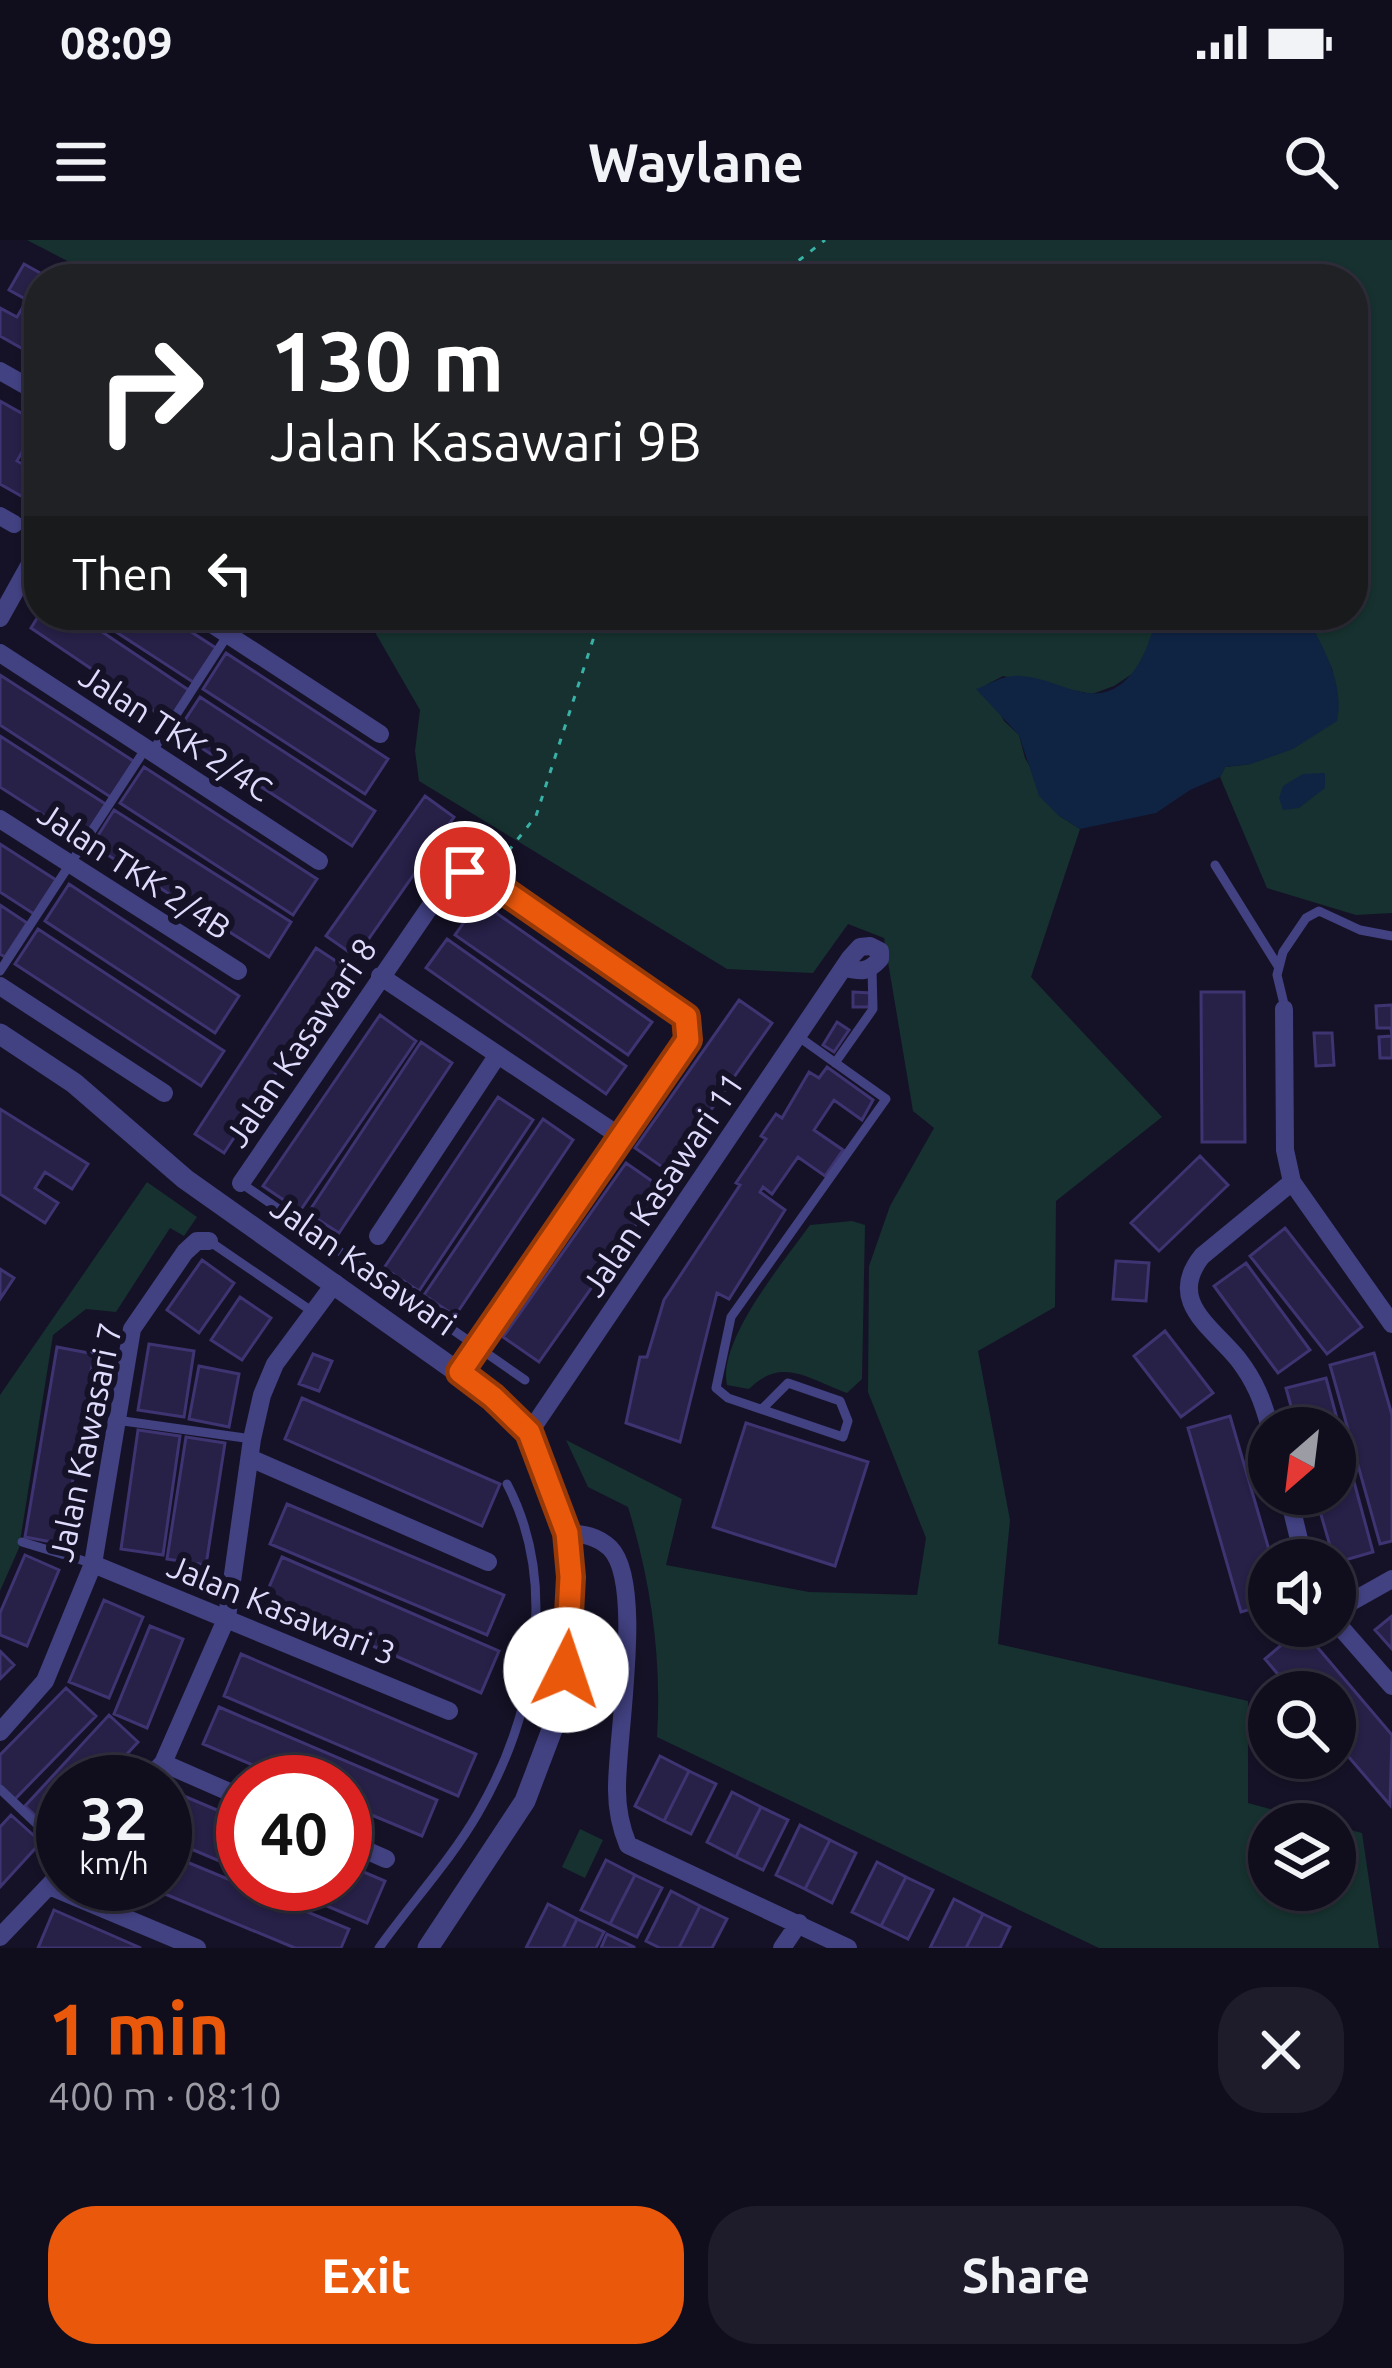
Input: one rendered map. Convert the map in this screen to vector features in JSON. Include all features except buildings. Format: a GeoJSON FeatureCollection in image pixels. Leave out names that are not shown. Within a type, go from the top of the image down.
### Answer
{"type":"FeatureCollection","features":[{"type":"Feature","properties":{"kind":"street"},"geometry":{"type":"LineString","coordinates":[[0,618],[24,575]]}},
{"type":"Feature","properties":{"kind":"street"},"geometry":{"type":"LineString","coordinates":[[219,630],[380,734]]}},
{"type":"Feature","properties":{"kind":"street","name":"Jalan TKK 2/4C"},"geometry":{"type":"LineString","coordinates":[[0,652],[319,861]]}},
{"type":"Feature","properties":{"kind":"street","name":"Jalan TKK 2/4B"},"geometry":{"type":"LineString","coordinates":[[0,819],[238,971]]}},
{"type":"Feature","properties":{"kind":"street","name":"Jalan Kasawari 8"},"geometry":{"type":"LineString","coordinates":[[241,1183],[452,876],[465,872],[487,879]]}},
{"type":"Feature","properties":{"kind":"street"},"geometry":{"type":"LineString","coordinates":[[460,1372],[688,1040],[686,1017],[487,879]]}},
{"type":"Feature","properties":{"kind":"street","name":"Jalan Kasawari 11"},"geometry":{"type":"LineString","coordinates":[[529,1432],[860,947],[880,951],[872,969]]}},
{"type":"Feature","properties":{"kind":"street"},"geometry":{"type":"LineString","coordinates":[[380,976],[621,1137]]}},
{"type":"Feature","properties":{"kind":"street"},"geometry":{"type":"LineString","coordinates":[[0,986],[164,1093]]}},
{"type":"Feature","properties":{"kind":"street"},"geometry":{"type":"LineString","coordinates":[[1284,1010],[1285,1150],[1292,1182],[1392,1324]]}},
{"type":"Feature","properties":{"kind":"street","name":"Jalan Kasawari"},"geometry":{"type":"LineString","coordinates":[[0,1034],[74,1083],[185,1179],[460,1372],[529,1432],[567,1533],[570,1635],[562,1706],[525,1801],[428,1948]]}},
{"type":"Feature","properties":{"kind":"street"},"geometry":{"type":"LineString","coordinates":[[378,1236],[497,1056]]}},
{"type":"Feature","properties":{"kind":"street"},"geometry":{"type":"LineString","coordinates":[[1265,1407],[1236,1358],[1191,1305],[1188,1288],[1192,1268],[1202,1256],[1292,1182]]}},
{"type":"Feature","properties":{"kind":"street","name":"Jalan Kawasari 7"},"geometry":{"type":"LineString","coordinates":[[0,1732],[45,1681],[93,1564],[131,1329],[185,1252],[197,1241],[209,1241]]}},
{"type":"Feature","properties":{"kind":"street"},"geometry":{"type":"LineString","coordinates":[[167,1755],[227,1617],[251,1449],[275,1364],[335,1283]]}},
{"type":"Feature","properties":{"kind":"street"},"geometry":{"type":"LineString","coordinates":[[251,1449],[488,1562]]}},
{"type":"Feature","properties":{"kind":"street"},"geometry":{"type":"LineString","coordinates":[[567,1533],[591,1535],[610,1549],[623,1581],[625,1691],[617,1790],[628,1845],[848,1948]]}},
{"type":"Feature","properties":{"kind":"street","name":"Jalan Kasawari 3"},"geometry":{"type":"LineString","coordinates":[[93,1564],[449,1711]]}},
{"type":"Feature","properties":{"kind":"street"},"geometry":{"type":"LineString","coordinates":[[1356,1599],[1392,1579]]}},
{"type":"Feature","properties":{"kind":"street"},"geometry":{"type":"LineString","coordinates":[[1356,1645],[1392,1686]]}},
{"type":"Feature","properties":{"kind":"street"},"geometry":{"type":"LineString","coordinates":[[372,1852],[386,1858]]}},
{"type":"Feature","properties":{"kind":"street"},"geometry":{"type":"LineString","coordinates":[[0,1937],[36,1900]]}},
{"type":"Feature","properties":{"kind":"street"},"geometry":{"type":"LineString","coordinates":[[121,1911],[196,1948]]}},
{"type":"Feature","properties":{"kind":"street"},"geometry":{"type":"LineString","coordinates":[[782,1948],[799,1923]]}},
{"type":"Feature","properties":{"kind":"lane"},"geometry":{"type":"LineString","coordinates":[[0,971],[227,636]]}},
{"type":"Feature","properties":{"kind":"lane"},"geometry":{"type":"LineString","coordinates":[[1215,865],[1278,966],[1284,1010]]}},
{"type":"Feature","properties":{"kind":"lane"},"geometry":{"type":"LineString","coordinates":[[1278,966],[1306,918],[1319,911],[1360,929],[1392,936]]}},
{"type":"Feature","properties":{"kind":"lane"},"geometry":{"type":"LineString","coordinates":[[836,1063],[873,1009],[872,969]]}},
{"type":"Feature","properties":{"kind":"lane"},"geometry":{"type":"LineString","coordinates":[[763,1408],[788,1383],[840,1401],[848,1421],[843,1437],[728,1397],[716,1388],[731,1317],[886,1100],[799,1036]]}},
{"type":"Feature","properties":{"kind":"lane"},"geometry":{"type":"LineString","coordinates":[[241,1183],[525,1380]]}},
{"type":"Feature","properties":{"kind":"lane"},"geometry":{"type":"LineString","coordinates":[[209,1241],[313,1312]]}},
{"type":"Feature","properties":{"kind":"lane"},"geometry":{"type":"LineString","coordinates":[[116,1420],[251,1449]]}},
{"type":"Feature","properties":{"kind":"lane"},"geometry":{"type":"LineString","coordinates":[[380,1948],[476,1817],[501,1767],[526,1696],[535,1599],[532,1549],[524,1516],[506,1484]]}},
{"type":"Feature","properties":{"kind":"lane"},"geometry":{"type":"LineString","coordinates":[[22,1542],[93,1564]]}},
{"type":"Feature","properties":{"kind":"lane"},"geometry":{"type":"LineString","coordinates":[[0,1789],[36,1823]]}},
{"type":"Feature","properties":{"kind":"path"},"geometry":{"type":"LineString","coordinates":[[794,264],[825,240]]}},
{"type":"Feature","properties":{"kind":"path"},"geometry":{"type":"LineString","coordinates":[[487,879],[536,816],[596,630]]}},
{"type":"Feature","properties":{"kind":"green space"},"geometry":{"type":"Polygon","coordinates":[[[27,240],[1392,240],[1392,913],[1356,915],[1267,888],[1220,777],[1225,767],[1251,764],[1333,671],[1313,630],[1368,630],[1368,264],[73,264],[27,240]]]}},
{"type":"Feature","properties":{"kind":"green space"},"geometry":{"type":"Polygon","coordinates":[[[374,630],[1154,630],[1149,650],[1135,672],[1092,694],[1003,676],[986,685],[1004,721],[1019,735],[1025,758],[1058,815],[1080,829],[1031,977],[1162,1117],[1056,1201],[1055,1307],[978,1351],[1010,1520],[998,1644],[1248,1701],[1248,1911],[1356,1911],[1356,1831],[1362,1833],[1379,1948],[1099,1948],[657,1737],[653,1620],[628,1507],[588,1487],[566,1440],[682,1499],[666,1565],[809,1592],[917,1595],[926,1538],[868,1392],[869,1266],[890,1206],[934,1128],[913,1111],[884,938],[848,924],[813,973],[727,969],[419,781],[415,751],[420,710],[374,630]]]}},
{"type":"Feature","properties":{"kind":"green space"},"geometry":{"type":"Polygon","coordinates":[[[147,1182],[197,1217],[184,1236],[170,1228],[116,1312],[86,1309],[53,1335],[19,1548],[0,1591],[0,1395],[147,1182]]]}},
{"type":"Feature","properties":{"kind":"green space"},"geometry":{"type":"Polygon","coordinates":[[[852,1221],[865,1225],[862,1379],[847,1393],[784,1372],[761,1379],[749,1389],[727,1385],[732,1346],[742,1324],[810,1225],[852,1221]]]}},
{"type":"Feature","properties":{"kind":"green space"},"geometry":{"type":"Polygon","coordinates":[[[580,1829],[603,1840],[585,1878],[562,1867],[580,1829]]]}},
{"type":"Feature","properties":{"kind":"water"},"geometry":{"type":"Polygon","coordinates":[[[1153,630],[1314,630],[1335,679],[1337,721],[1293,749],[1251,764],[1225,767],[1220,777],[1156,813],[1080,829],[1039,796],[1019,735],[976,689],[1015,676],[1102,693],[1126,680],[1153,630]]]}},
{"type":"Feature","properties":{"kind":"water"},"geometry":{"type":"Polygon","coordinates":[[[1325,773],[1325,788],[1299,808],[1283,810],[1279,798],[1283,786],[1303,774],[1325,773]]]}},
{"type":"Feature","properties":{"kind":"route"},"geometry":{"type":"LineString","coordinates":[[465,872],[487,879],[686,1017],[688,1040],[460,1372],[529,1432],[567,1533],[571,1577],[566,1670]]}}]}
